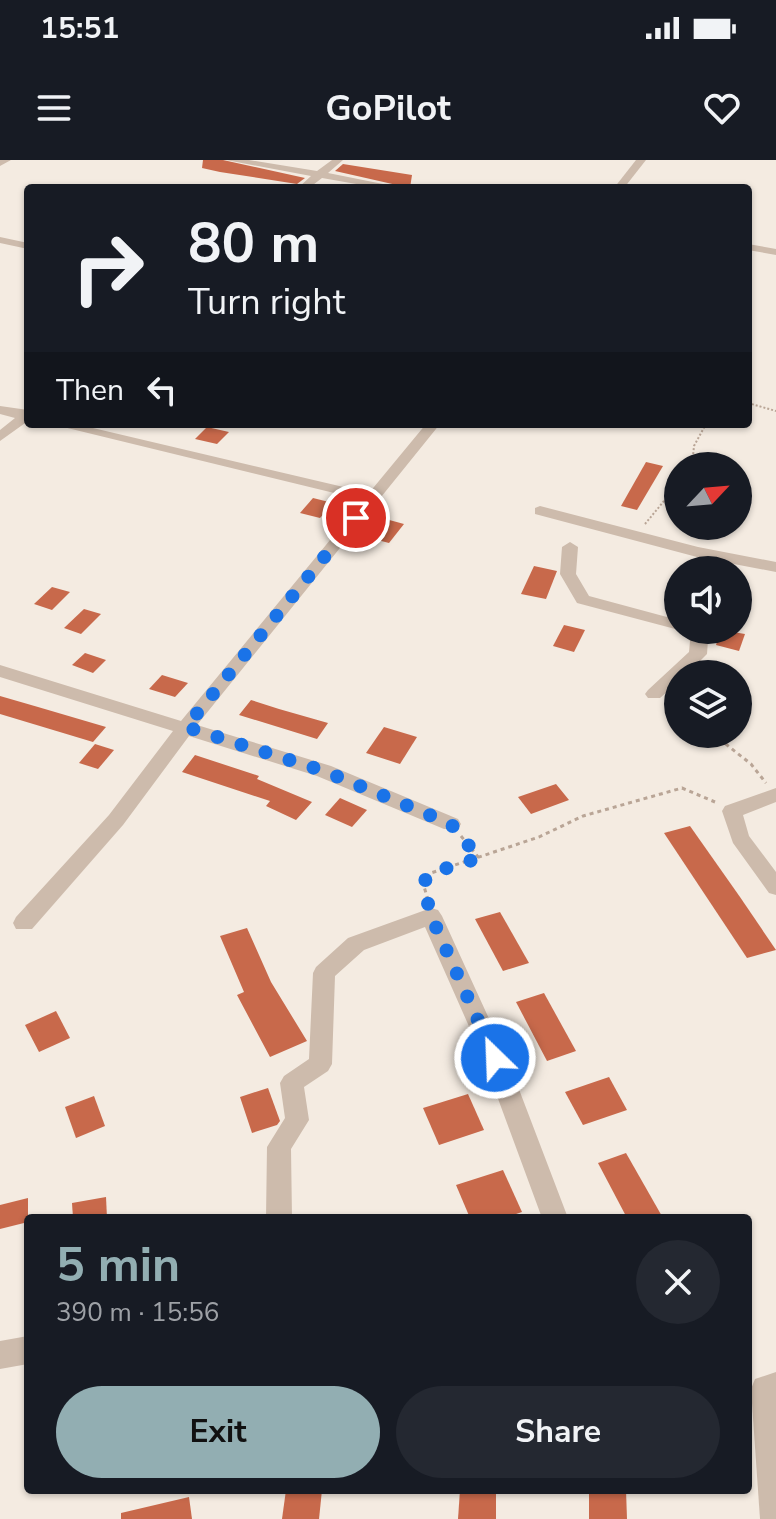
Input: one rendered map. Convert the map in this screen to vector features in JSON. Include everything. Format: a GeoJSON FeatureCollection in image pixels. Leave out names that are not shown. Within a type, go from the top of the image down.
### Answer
{"type":"FeatureCollection","features":[{"type":"Feature","properties":{"kind":"street"},"geometry":{"type":"LineString","coordinates":[[0,163],[6,160]]}},
{"type":"Feature","properties":{"kind":"street"},"geometry":{"type":"LineString","coordinates":[[231,160],[374,184]]}},
{"type":"Feature","properties":{"kind":"street"},"geometry":{"type":"LineString","coordinates":[[308,184],[338,160]]}},
{"type":"Feature","properties":{"kind":"street"},"geometry":{"type":"LineString","coordinates":[[622,184],[641,160]]}},
{"type":"Feature","properties":{"kind":"street"},"geometry":{"type":"LineString","coordinates":[[0,240],[24,245]]}},
{"type":"Feature","properties":{"kind":"street"},"geometry":{"type":"LineString","coordinates":[[752,248],[776,252]]}},
{"type":"Feature","properties":{"kind":"street"},"geometry":{"type":"LineString","coordinates":[[0,410],[24,415]]}},
{"type":"Feature","properties":{"kind":"street"},"geometry":{"type":"LineString","coordinates":[[0,437],[24,418]]}},
{"type":"Feature","properties":{"kind":"street"},"geometry":{"type":"LineString","coordinates":[[75,428],[373,498]]}},
{"type":"Feature","properties":{"kind":"street"},"geometry":{"type":"LineString","coordinates":[[24,923],[116,820],[186,727],[430,428]]}},
{"type":"Feature","properties":{"kind":"street"},"geometry":{"type":"LineString","coordinates":[[540,511],[697,552],[728,555],[776,567]]}},
{"type":"Feature","properties":{"kind":"street"},"geometry":{"type":"LineString","coordinates":[[570,547],[568,574],[583,599],[664,621]]}},
{"type":"Feature","properties":{"kind":"street"},"geometry":{"type":"LineString","coordinates":[[654,694],[698,654],[699,644]]}},
{"type":"Feature","properties":{"kind":"street"},"geometry":{"type":"LineString","coordinates":[[0,671],[324,771],[451,824]]}},
{"type":"Feature","properties":{"kind":"street"},"geometry":{"type":"LineString","coordinates":[[776,795],[732,811],[740,838],[776,887]]}},
{"type":"Feature","properties":{"kind":"street"},"geometry":{"type":"LineString","coordinates":[[279,1214],[279,1147],[297,1120],[292,1083],[320,1064],[324,973],[356,944],[431,916],[495,1058],[554,1214]]}},
{"type":"Feature","properties":{"kind":"street"},"geometry":{"type":"LineString","coordinates":[[0,1355],[24,1351]]}},
{"type":"Feature","properties":{"kind":"street"},"geometry":{"type":"LineString","coordinates":[[763,1388],[775,1519]]}},
{"type":"Feature","properties":{"kind":"path"},"geometry":{"type":"LineString","coordinates":[[752,404],[776,411]]}},
{"type":"Feature","properties":{"kind":"path"},"geometry":{"type":"LineString","coordinates":[[693,452],[704,428]]}},
{"type":"Feature","properties":{"kind":"path"},"geometry":{"type":"LineString","coordinates":[[636,535],[664,501]]}},
{"type":"Feature","properties":{"kind":"path"},"geometry":{"type":"LineString","coordinates":[[731,748],[751,764],[776,795]]}},
{"type":"Feature","properties":{"kind":"path"},"geometry":{"type":"LineString","coordinates":[[431,916],[423,883],[431,873],[539,837],[583,816],[682,788],[732,811]]}},
{"type":"Feature","properties":{"kind":"path"},"geometry":{"type":"LineString","coordinates":[[451,824],[479,858]]}},
{"type":"Feature","properties":{"kind":"building"},"geometry":{"type":"Polygon","coordinates":[[[203,160],[223,160],[305,178],[297,184],[220,172],[202,168],[203,160]]]}},
{"type":"Feature","properties":{"kind":"building"},"geometry":{"type":"Polygon","coordinates":[[[343,164],[412,175],[411,184],[392,184],[335,171],[343,164]]]}},
{"type":"Feature","properties":{"kind":"building"},"geometry":{"type":"Polygon","coordinates":[[[206,428],[229,432],[217,444],[195,439],[206,428]]]}},
{"type":"Feature","properties":{"kind":"building"},"geometry":{"type":"Polygon","coordinates":[[[646,462],[663,466],[637,510],[621,506],[646,462]]]}},
{"type":"Feature","properties":{"kind":"building"},"geometry":{"type":"Polygon","coordinates":[[[313,498],[333,503],[320,518],[300,513],[313,498]]]}},
{"type":"Feature","properties":{"kind":"building"},"geometry":{"type":"Polygon","coordinates":[[[382,518],[404,524],[389,543],[366,537],[382,518]]]}},
{"type":"Feature","properties":{"kind":"building"},"geometry":{"type":"Polygon","coordinates":[[[534,566],[557,571],[546,599],[521,594],[534,566]]]}},
{"type":"Feature","properties":{"kind":"building"},"geometry":{"type":"Polygon","coordinates":[[[52,587],[70,592],[52,610],[34,604],[52,587]]]}},
{"type":"Feature","properties":{"kind":"building"},"geometry":{"type":"Polygon","coordinates":[[[84,609],[101,614],[81,634],[64,628],[84,609]]]}},
{"type":"Feature","properties":{"kind":"building"},"geometry":{"type":"Polygon","coordinates":[[[564,625],[585,630],[574,652],[553,646],[564,625]]]}},
{"type":"Feature","properties":{"kind":"building"},"geometry":{"type":"Polygon","coordinates":[[[716,644],[741,644],[739,651],[716,644]]]}},
{"type":"Feature","properties":{"kind":"building"},"geometry":{"type":"Polygon","coordinates":[[[85,653],[106,660],[93,673],[72,665],[85,653]]]}},
{"type":"Feature","properties":{"kind":"building"},"geometry":{"type":"Polygon","coordinates":[[[162,675],[188,683],[175,697],[149,689],[162,675]]]}},
{"type":"Feature","properties":{"kind":"building"},"geometry":{"type":"Polygon","coordinates":[[[0,696],[106,727],[93,742],[0,714],[0,696]]]}},
{"type":"Feature","properties":{"kind":"building"},"geometry":{"type":"Polygon","coordinates":[[[251,700],[328,723],[317,739],[239,715],[251,700]]]}},
{"type":"Feature","properties":{"kind":"building"},"geometry":{"type":"Polygon","coordinates":[[[384,727],[417,737],[400,764],[366,753],[384,727]]]}},
{"type":"Feature","properties":{"kind":"building"},"geometry":{"type":"Polygon","coordinates":[[[95,744],[114,750],[98,769],[79,763],[95,744]]]}},
{"type":"Feature","properties":{"kind":"building"},"geometry":{"type":"Polygon","coordinates":[[[195,755],[259,776],[257,779],[312,802],[296,820],[266,806],[270,801],[182,772],[195,755]]]}},
{"type":"Feature","properties":{"kind":"building"},"geometry":{"type":"Polygon","coordinates":[[[556,784],[569,800],[531,814],[518,797],[556,784]]]}},
{"type":"Feature","properties":{"kind":"building"},"geometry":{"type":"Polygon","coordinates":[[[340,798],[367,810],[352,827],[325,815],[340,798]]]}},
{"type":"Feature","properties":{"kind":"building"},"geometry":{"type":"Polygon","coordinates":[[[690,826],[776,950],[747,958],[664,833],[690,826]]]}},
{"type":"Feature","properties":{"kind":"building"},"geometry":{"type":"Polygon","coordinates":[[[500,912],[529,963],[503,971],[475,919],[500,912]]]}},
{"type":"Feature","properties":{"kind":"building"},"geometry":{"type":"Polygon","coordinates":[[[247,928],[271,982],[307,1041],[270,1057],[237,995],[244,992],[220,936],[247,928]]]}},
{"type":"Feature","properties":{"kind":"building"},"geometry":{"type":"Polygon","coordinates":[[[544,993],[576,1051],[547,1061],[516,1002],[544,993]]]}},
{"type":"Feature","properties":{"kind":"building"},"geometry":{"type":"Polygon","coordinates":[[[56,1011],[70,1038],[39,1052],[25,1025],[56,1011]]]}},
{"type":"Feature","properties":{"kind":"building"},"geometry":{"type":"Polygon","coordinates":[[[609,1077],[627,1110],[583,1125],[565,1092],[609,1077]]]}},
{"type":"Feature","properties":{"kind":"building"},"geometry":{"type":"Polygon","coordinates":[[[268,1088],[280,1121],[277,1125],[252,1133],[240,1097],[268,1088]]]}},
{"type":"Feature","properties":{"kind":"building"},"geometry":{"type":"Polygon","coordinates":[[[468,1094],[484,1130],[439,1145],[423,1108],[468,1094]]]}},
{"type":"Feature","properties":{"kind":"building"},"geometry":{"type":"Polygon","coordinates":[[[94,1096],[105,1126],[76,1138],[65,1107],[94,1096]]]}},
{"type":"Feature","properties":{"kind":"building"},"geometry":{"type":"Polygon","coordinates":[[[626,1153],[661,1214],[625,1214],[598,1163],[626,1153]]]}},
{"type":"Feature","properties":{"kind":"building"},"geometry":{"type":"Polygon","coordinates":[[[503,1170],[522,1212],[468,1214],[456,1185],[503,1170]]]}},
{"type":"Feature","properties":{"kind":"building"},"geometry":{"type":"Polygon","coordinates":[[[106,1197],[107,1214],[73,1214],[72,1203],[106,1197]]]}},
{"type":"Feature","properties":{"kind":"building"},"geometry":{"type":"Polygon","coordinates":[[[28,1198],[28,1214],[24,1214],[24,1223],[0,1229],[0,1205],[28,1198]]]}},
{"type":"Feature","properties":{"kind":"building"},"geometry":{"type":"Polygon","coordinates":[[[285,1494],[322,1494],[319,1519],[282,1519],[285,1494]]]}},
{"type":"Feature","properties":{"kind":"building"},"geometry":{"type":"Polygon","coordinates":[[[460,1494],[496,1494],[496,1519],[458,1519],[460,1494]]]}},
{"type":"Feature","properties":{"kind":"building"},"geometry":{"type":"Polygon","coordinates":[[[589,1494],[626,1494],[627,1519],[589,1519],[589,1494]]]}},
{"type":"Feature","properties":{"kind":"building"},"geometry":{"type":"Polygon","coordinates":[[[189,1497],[192,1519],[121,1519],[121,1513],[189,1497]]]}},
{"type":"Feature","properties":{"kind":"route"},"geometry":{"type":"LineString","coordinates":[[356,518],[186,727],[324,771],[451,824],[479,858],[431,873],[423,883],[431,916],[495,1058]]}}]}
